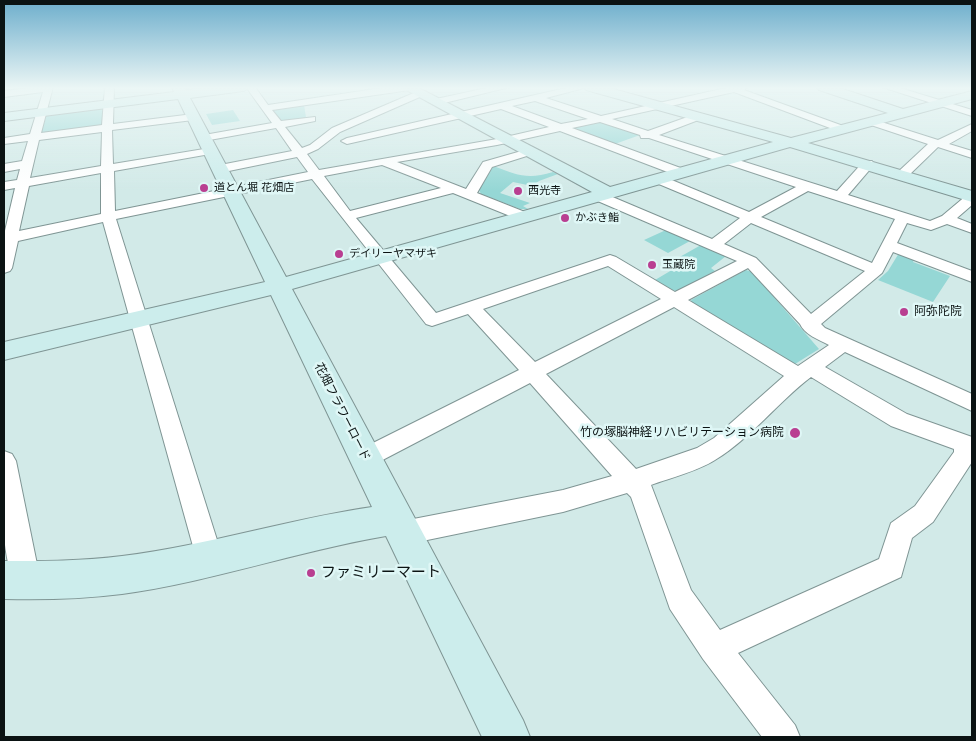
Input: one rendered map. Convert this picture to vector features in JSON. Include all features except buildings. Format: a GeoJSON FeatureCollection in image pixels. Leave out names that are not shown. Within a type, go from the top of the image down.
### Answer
{"type":"FeatureCollection","features":[{"type":"Feature","properties":{"kind":"street"},"geometry":{"type":"LineString","coordinates":[[4,268],[7,238],[39,122]]}},
{"type":"Feature","properties":{"kind":"street"},"geometry":{"type":"LineString","coordinates":[[107,122],[108,216],[209,559]]}},
{"type":"Feature","properties":{"kind":"street"},"geometry":{"type":"LineString","coordinates":[[4,141],[162,122]]}},
{"type":"Feature","properties":{"kind":"street","name":"花畑フラワーロード"},"geometry":{"type":"LineString","coordinates":[[195,122],[400,526],[500,734]]}},
{"type":"Feature","properties":{"kind":"street"},"geometry":{"type":"LineString","coordinates":[[275,122],[347,216],[432,320],[610,260],[674,300],[806,372],[899,420],[966,444],[965,454],[924,514],[900,531],[891,568],[714,648]]}},
{"type":"Feature","properties":{"kind":"street"},"geometry":{"type":"LineString","coordinates":[[322,122],[325,126],[347,141],[383,162],[526,217]]}},
{"type":"Feature","properties":{"kind":"street"},"geometry":{"type":"LineString","coordinates":[[4,186],[108,168],[207,145],[278,125],[325,126],[335,122]]}},
{"type":"Feature","properties":{"kind":"street"},"geometry":{"type":"LineString","coordinates":[[347,141],[436,122]]}},
{"type":"Feature","properties":{"kind":"street"},"geometry":{"type":"LineString","coordinates":[[471,122],[529,152],[603,195],[750,261],[809,325],[818,332],[972,403]]}},
{"type":"Feature","properties":{"kind":"street"},"geometry":{"type":"LineString","coordinates":[[545,122],[682,173]]}},
{"type":"Feature","properties":{"kind":"street"},"geometry":{"type":"LineString","coordinates":[[7,238],[230,191],[505,140],[586,122]]}},
{"type":"Feature","properties":{"kind":"street"},"geometry":{"type":"LineString","coordinates":[[607,122],[931,226],[947,219],[972,198]]}},
{"type":"Feature","properties":{"kind":"street"},"geometry":{"type":"LineString","coordinates":[[614,147],[684,122]]}},
{"type":"Feature","properties":{"kind":"street"},"geometry":{"type":"LineString","coordinates":[[714,122],[903,174],[972,198]]}},
{"type":"Feature","properties":{"kind":"street"},"geometry":{"type":"LineString","coordinates":[[823,122],[842,129]]}},
{"type":"Feature","properties":{"kind":"street"},"geometry":{"type":"LineString","coordinates":[[4,351],[279,286],[790,142],[872,122],[972,154]]}},
{"type":"Feature","properties":{"kind":"street"},"geometry":{"type":"LineString","coordinates":[[219,169],[300,153],[314,147],[325,126]]}},
{"type":"Feature","properties":{"kind":"street"},"geometry":{"type":"LineString","coordinates":[[903,174],[938,144],[972,127]]}},
{"type":"Feature","properties":{"kind":"street"},"geometry":{"type":"LineString","coordinates":[[470,194],[487,165],[529,152]]}},
{"type":"Feature","properties":{"kind":"street"},"geometry":{"type":"LineString","coordinates":[[4,168],[28,164]]}},
{"type":"Feature","properties":{"kind":"street"},"geometry":{"type":"LineString","coordinates":[[840,196],[868,164]]}},
{"type":"Feature","properties":{"kind":"street"},"geometry":{"type":"LineString","coordinates":[[658,179],[876,270]]}},
{"type":"Feature","properties":{"kind":"street"},"geometry":{"type":"LineString","coordinates":[[714,245],[750,217],[807,186]]}},
{"type":"Feature","properties":{"kind":"street"},"geometry":{"type":"LineString","coordinates":[[347,216],[454,189]]}},
{"type":"Feature","properties":{"kind":"street"},"geometry":{"type":"LineString","coordinates":[[809,325],[876,270],[903,217]]}},
{"type":"Feature","properties":{"kind":"street"},"geometry":{"type":"LineString","coordinates":[[947,219],[972,229]]}},
{"type":"Feature","properties":{"kind":"street"},"geometry":{"type":"LineString","coordinates":[[890,245],[972,277]]}},
{"type":"Feature","properties":{"kind":"street"},"geometry":{"type":"LineString","coordinates":[[365,458],[750,261]]}},
{"type":"Feature","properties":{"kind":"street"},"geometry":{"type":"LineString","coordinates":[[472,307],[633,480],[641,491],[680,599],[714,648],[783,737]]}},
{"type":"Feature","properties":{"kind":"street"},"geometry":{"type":"LineString","coordinates":[[4,461],[15,579],[72,580],[123,575],[209,559],[338,528],[400,526],[563,501],[633,480],[706,455],[722,444],[790,382],[842,344]]}},
{"type":"Feature","properties":{"kind":"shaded area"},"geometry":{"type":"Polygon","coordinates":[[[44,122],[102,122],[102,126],[41,134],[44,122]]]}},
{"type":"Feature","properties":{"kind":"shaded area"},"geometry":{"type":"Polygon","coordinates":[[[210,122],[236,122],[212,125],[210,122]]]}},
{"type":"Feature","properties":{"kind":"shaded area"},"geometry":{"type":"Polygon","coordinates":[[[601,122],[639,133],[640,135],[615,144],[570,127],[601,122]]]}},
{"type":"Feature","properties":{"kind":"shaded area"},"geometry":{"type":"Polygon","coordinates":[[[490,166],[529,176],[553,172],[558,174],[539,181],[532,186],[513,182],[500,193],[530,203],[523,206],[528,209],[520,209],[481,194],[479,190],[490,166]]]}},
{"type":"Feature","properties":{"kind":"shaded area"},"geometry":{"type":"Polygon","coordinates":[[[666,230],[690,241],[668,253],[644,240],[666,230]]]}},
{"type":"Feature","properties":{"kind":"shaded area"},"geometry":{"type":"Polygon","coordinates":[[[701,245],[726,256],[711,268],[715,271],[677,291],[655,280],[677,267],[669,263],[701,245]]]}},
{"type":"Feature","properties":{"kind":"shaded area"},"geometry":{"type":"Polygon","coordinates":[[[899,253],[915,258],[913,262],[950,276],[933,302],[878,280],[888,271],[899,253]]]}},
{"type":"Feature","properties":{"kind":"shaded area"},"geometry":{"type":"Polygon","coordinates":[[[746,270],[752,272],[819,349],[795,364],[693,304],[691,300],[746,270]]]}},
{"type":"Feature","properties":{"kind":"place","name":"道とん堀 花畑店"},"geometry":{"type":"Point","coordinates":[204,188]}},
{"type":"Feature","properties":{"kind":"place","name":"西光寺"},"geometry":{"type":"Point","coordinates":[518,191]}},
{"type":"Feature","properties":{"kind":"place","name":"かぶき鮨"},"geometry":{"type":"Point","coordinates":[565,218]}},
{"type":"Feature","properties":{"kind":"place","name":"デイリーヤマザキ"},"geometry":{"type":"Point","coordinates":[339,254]}},
{"type":"Feature","properties":{"kind":"place","name":"玉蔵院"},"geometry":{"type":"Point","coordinates":[652,265]}},
{"type":"Feature","properties":{"kind":"place","name":"阿弥陀院"},"geometry":{"type":"Point","coordinates":[904,312]}},
{"type":"Feature","properties":{"kind":"place","name":"竹の塚脳神経リハビリテーション病院"},"geometry":{"type":"Point","coordinates":[795,433]}},
{"type":"Feature","properties":{"kind":"place","name":"ファミリーマート"},"geometry":{"type":"Point","coordinates":[311,573]}}]}
